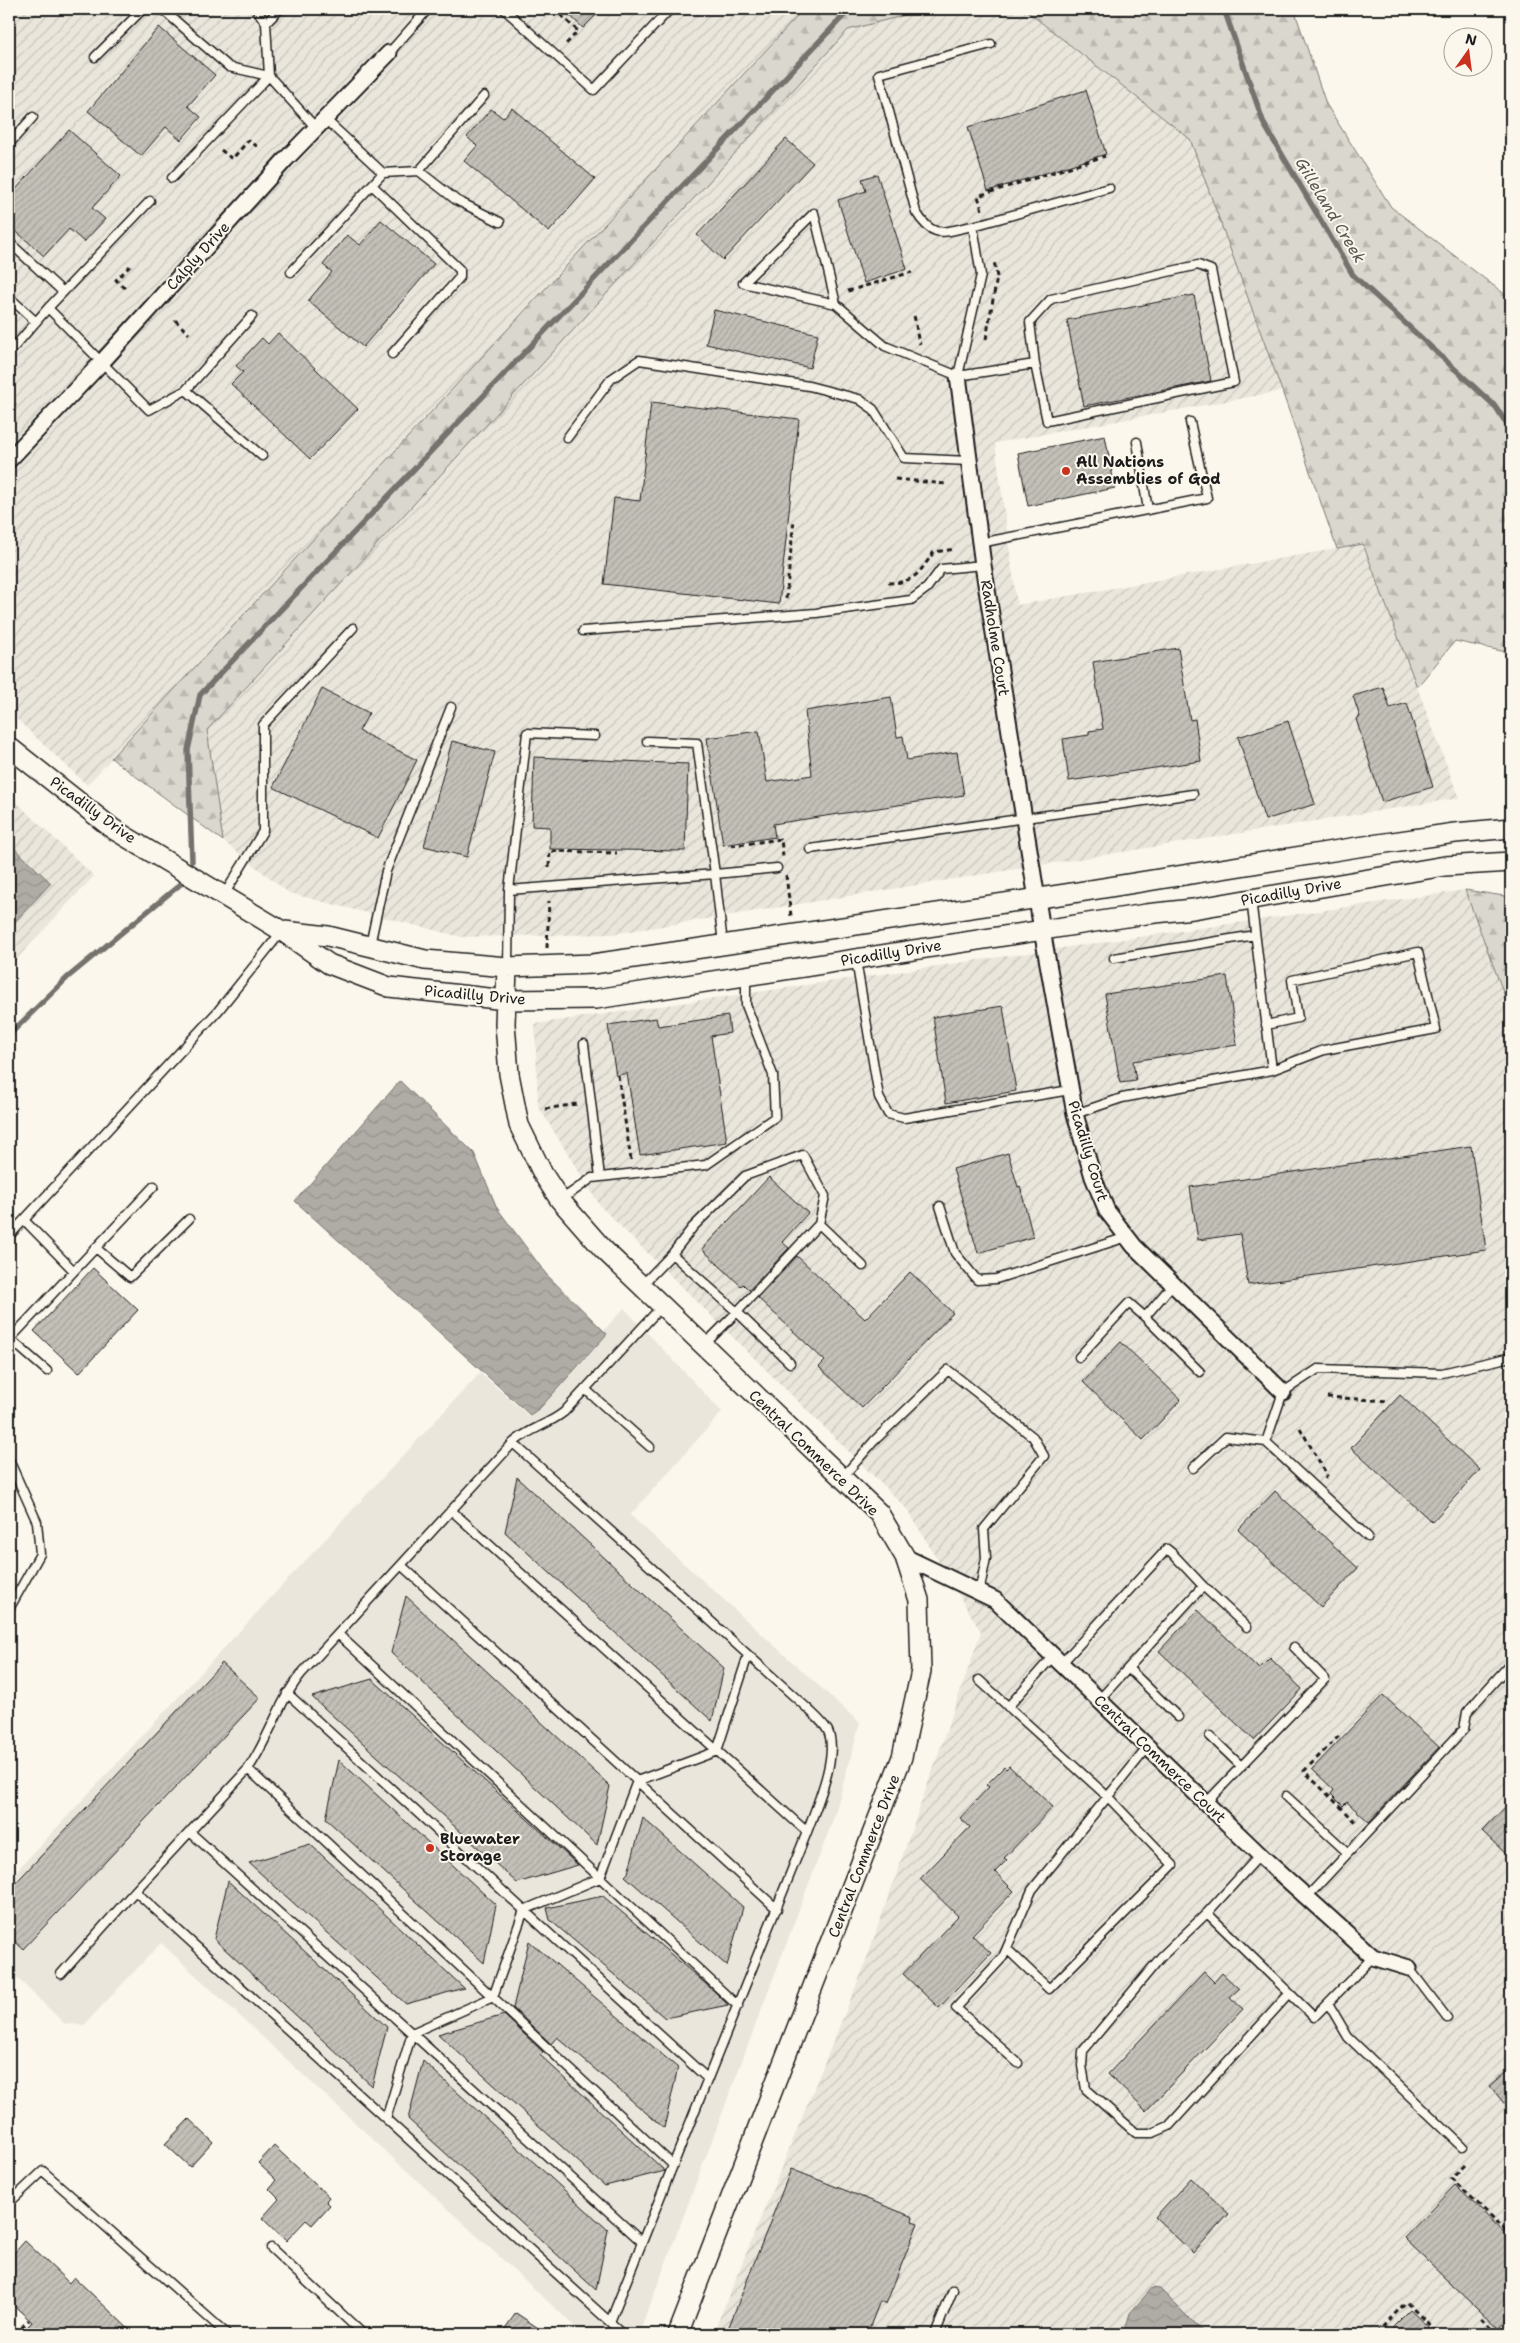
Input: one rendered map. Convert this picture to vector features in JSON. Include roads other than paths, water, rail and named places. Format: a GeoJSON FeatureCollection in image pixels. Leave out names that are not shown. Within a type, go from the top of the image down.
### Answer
{"type":"FeatureCollection","features":[{"type":"Feature","properties":{"kind":"street","name":"Calply Drive"},"geometry":{"type":"LineString","coordinates":[[9,460],[102,362],[285,160],[389,53]]}},
{"type":"Feature","properties":{"kind":"street","name":"Radholme Court"},"geometry":{"type":"LineString","coordinates":[[958,376],[983,565],[1037,898]]}},
{"type":"Feature","properties":{"kind":"street","name":"Picadilly Drive"},"geometry":{"type":"LineString","coordinates":[[9,747],[113,829],[282,931],[329,964],[389,987],[506,1000],[596,999],[1251,899],[1445,866],[1511,862]]}},
{"type":"Feature","properties":{"kind":"street","name":"Picadilly Drive"},"geometry":{"type":"LineString","coordinates":[[282,931],[328,936],[426,960],[508,967],[593,964],[1037,898],[1377,844],[1455,833],[1511,828]]}},
{"type":"Feature","properties":{"kind":"street","name":"Picadilly Court"},"geometry":{"type":"LineString","coordinates":[[1037,898],[1075,1114],[1093,1178],[1106,1211],[1127,1237],[1283,1392]]}},
{"type":"Feature","properties":{"kind":"street","name":"Central Commerce Drive"},"geometry":{"type":"LineString","coordinates":[[508,967],[505,1024],[509,1074],[519,1125],[544,1174],[560,1200],[603,1249],[878,1513],[904,1557],[919,1600],[921,1671],[902,1757],[678,2334]]}},
{"type":"Feature","properties":{"kind":"street","name":"Central Commerce Court"},"geometry":{"type":"LineString","coordinates":[[904,1557],[995,1600],[1260,1856],[1308,1896],[1373,1957],[1408,1968]]}},
{"type":"Feature","properties":{"kind":"lane"},"geometry":{"type":"LineString","coordinates":[[95,57],[142,9]]}},
{"type":"Feature","properties":{"kind":"lane"},"geometry":{"type":"LineString","coordinates":[[162,9],[229,67],[269,76],[320,124],[383,173],[419,171],[456,200],[500,222]]}},
{"type":"Feature","properties":{"kind":"lane"},"geometry":{"type":"LineString","coordinates":[[172,178],[269,76],[266,23],[256,9]]}},
{"type":"Feature","properties":{"kind":"lane"},"geometry":{"type":"LineString","coordinates":[[266,23],[280,9]]}},
{"type":"Feature","properties":{"kind":"lane"},"geometry":{"type":"LineString","coordinates":[[389,53],[428,9]]}},
{"type":"Feature","properties":{"kind":"lane"},"geometry":{"type":"LineString","coordinates":[[504,9],[594,90],[670,9]]}},
{"type":"Feature","properties":{"kind":"lane"},"geometry":{"type":"LineString","coordinates":[[991,44],[878,74],[911,193],[925,226],[938,232],[973,226],[1109,188]]}},
{"type":"Feature","properties":{"kind":"lane"},"geometry":{"type":"LineString","coordinates":[[419,171],[484,96]]}},
{"type":"Feature","properties":{"kind":"lane"},"geometry":{"type":"LineString","coordinates":[[9,144],[33,117]]}},
{"type":"Feature","properties":{"kind":"lane"},"geometry":{"type":"LineString","coordinates":[[291,272],[383,173]]}},
{"type":"Feature","properties":{"kind":"lane"},"geometry":{"type":"LineString","coordinates":[[372,186],[460,270],[460,277],[392,354]]}},
{"type":"Feature","properties":{"kind":"lane"},"geometry":{"type":"LineString","coordinates":[[9,353],[48,308],[150,201]]}},
{"type":"Feature","properties":{"kind":"lane"},"geometry":{"type":"LineString","coordinates":[[836,304],[814,213],[743,283],[836,304],[885,346],[958,376],[1035,364]]}},
{"type":"Feature","properties":{"kind":"lane"},"geometry":{"type":"LineString","coordinates":[[958,376],[981,275],[973,226]]}},
{"type":"Feature","properties":{"kind":"lane"},"geometry":{"type":"LineString","coordinates":[[9,242],[63,292]]}},
{"type":"Feature","properties":{"kind":"lane"},"geometry":{"type":"LineString","coordinates":[[1198,265],[1211,270],[1234,382],[1047,421],[1035,364],[1030,322],[1051,299],[1198,265]]}},
{"type":"Feature","properties":{"kind":"lane"},"geometry":{"type":"LineString","coordinates":[[9,297],[36,322]]}},
{"type":"Feature","properties":{"kind":"lane"},"geometry":{"type":"LineString","coordinates":[[48,308],[149,410],[186,390],[252,316]]}},
{"type":"Feature","properties":{"kind":"lane"},"geometry":{"type":"LineString","coordinates":[[567,438],[611,379],[639,360],[809,386],[858,399],[873,409],[904,458],[970,461]]}},
{"type":"Feature","properties":{"kind":"lane"},"geometry":{"type":"LineString","coordinates":[[186,390],[262,456]]}},
{"type":"Feature","properties":{"kind":"lane"},"geometry":{"type":"LineString","coordinates":[[980,543],[1207,498],[1190,422]]}},
{"type":"Feature","properties":{"kind":"lane"},"geometry":{"type":"LineString","coordinates":[[1137,442],[1148,510]]}},
{"type":"Feature","properties":{"kind":"lane"},"geometry":{"type":"LineString","coordinates":[[583,631],[816,613],[910,600],[926,588],[941,569],[983,565]]}},
{"type":"Feature","properties":{"kind":"lane"},"geometry":{"type":"LineString","coordinates":[[224,895],[263,831],[263,726],[353,628]]}},
{"type":"Feature","properties":{"kind":"lane"},"geometry":{"type":"LineString","coordinates":[[370,947],[386,871],[451,707]]}},
{"type":"Feature","properties":{"kind":"lane"},"geometry":{"type":"LineString","coordinates":[[508,967],[509,890],[527,733],[594,736]]}},
{"type":"Feature","properties":{"kind":"lane"},"geometry":{"type":"LineString","coordinates":[[647,741],[697,743],[723,944]]}},
{"type":"Feature","properties":{"kind":"lane"},"geometry":{"type":"LineString","coordinates":[[810,848],[1193,794]]}},
{"type":"Feature","properties":{"kind":"lane"},"geometry":{"type":"LineString","coordinates":[[509,890],[777,868]]}},
{"type":"Feature","properties":{"kind":"lane"},"geometry":{"type":"LineString","coordinates":[[1251,899],[1272,1070]]}},
{"type":"Feature","properties":{"kind":"lane"},"geometry":{"type":"LineString","coordinates":[[9,1236],[218,1011],[282,931]]}},
{"type":"Feature","properties":{"kind":"lane"},"geometry":{"type":"LineString","coordinates":[[1114,958],[1255,935]]}},
{"type":"Feature","properties":{"kind":"lane"},"geometry":{"type":"LineString","coordinates":[[1075,1114],[1122,1098],[1272,1070],[1324,1050],[1436,1028],[1418,952],[1292,980],[1298,1018],[1266,1025]]}},
{"type":"Feature","properties":{"kind":"lane"},"geometry":{"type":"LineString","coordinates":[[856,958],[879,1097],[888,1114],[904,1118],[1070,1090]]}},
{"type":"Feature","properties":{"kind":"lane"},"geometry":{"type":"LineString","coordinates":[[560,1200],[592,1178],[706,1165],[775,1117],[773,1075],[746,1005],[746,976]]}},
{"type":"Feature","properties":{"kind":"lane"},"geometry":{"type":"LineString","coordinates":[[584,1044],[600,1178]]}},
{"type":"Feature","properties":{"kind":"lane"},"geometry":{"type":"LineString","coordinates":[[641,1286],[672,1254],[693,1227],[745,1176],[803,1155],[825,1196],[819,1224],[703,1346]]}},
{"type":"Feature","properties":{"kind":"lane"},"geometry":{"type":"LineString","coordinates":[[47,1371],[10,1340],[154,1186]]}},
{"type":"Feature","properties":{"kind":"lane"},"geometry":{"type":"LineString","coordinates":[[940,1206],[955,1253],[977,1280],[996,1279],[1127,1237]]}},
{"type":"Feature","properties":{"kind":"lane"},"geometry":{"type":"LineString","coordinates":[[96,1248],[130,1277],[189,1219]]}},
{"type":"Feature","properties":{"kind":"lane"},"geometry":{"type":"LineString","coordinates":[[24,1220],[74,1271]]}},
{"type":"Feature","properties":{"kind":"lane"},"geometry":{"type":"LineString","coordinates":[[819,1224],[863,1266]]}},
{"type":"Feature","properties":{"kind":"lane"},"geometry":{"type":"LineString","coordinates":[[672,1254],[737,1312],[790,1363]]}},
{"type":"Feature","properties":{"kind":"lane"},"geometry":{"type":"LineString","coordinates":[[1145,1317],[1173,1284]]}},
{"type":"Feature","properties":{"kind":"lane"},"geometry":{"type":"LineString","coordinates":[[1079,1357],[1129,1303],[1200,1372]]}},
{"type":"Feature","properties":{"kind":"lane"},"geometry":{"type":"LineString","coordinates":[[61,1974],[248,1769],[263,1746],[287,1693],[301,1674],[513,1443],[526,1432],[558,1417],[662,1306]]}},
{"type":"Feature","properties":{"kind":"lane"},"geometry":{"type":"LineString","coordinates":[[1266,1442],[1283,1392],[1318,1369],[1442,1373],[1511,1357]]}},
{"type":"Feature","properties":{"kind":"lane"},"geometry":{"type":"LineString","coordinates":[[842,1478],[874,1442],[948,1370],[1033,1437],[1044,1456],[984,1529],[986,1558],[979,1592]]}},
{"type":"Feature","properties":{"kind":"lane"},"geometry":{"type":"LineString","coordinates":[[585,1388],[650,1447]]}},
{"type":"Feature","properties":{"kind":"lane"},"geometry":{"type":"LineString","coordinates":[[1193,1468],[1226,1437],[1266,1442],[1368,1537]]}},
{"type":"Feature","properties":{"kind":"lane"},"geometry":{"type":"LineString","coordinates":[[513,1443],[807,1708],[827,1731],[830,1742],[830,1755],[825,1780],[807,1832],[610,2322]]}},
{"type":"Feature","properties":{"kind":"lane"},"geometry":{"type":"LineString","coordinates":[[9,1460],[37,1522],[40,1554],[9,1609]]}},
{"type":"Feature","properties":{"kind":"lane"},"geometry":{"type":"LineString","coordinates":[[451,1510],[807,1832]]}},
{"type":"Feature","properties":{"kind":"lane"},"geometry":{"type":"LineString","coordinates":[[1008,1707],[1167,1549],[1247,1627]]}},
{"type":"Feature","properties":{"kind":"lane"},"geometry":{"type":"LineString","coordinates":[[401,1565],[777,1909]]}},
{"type":"Feature","properties":{"kind":"lane"},"geometry":{"type":"LineString","coordinates":[[1099,1700],[1203,1586]]}},
{"type":"Feature","properties":{"kind":"lane"},"geometry":{"type":"LineString","coordinates":[[338,1634],[738,2006]]}},
{"type":"Feature","properties":{"kind":"lane"},"geometry":{"type":"LineString","coordinates":[[1206,1803],[1325,1678],[1294,1647]]}},
{"type":"Feature","properties":{"kind":"lane"},"geometry":{"type":"LineString","coordinates":[[717,1751],[748,1655]]}},
{"type":"Feature","properties":{"kind":"lane"},"geometry":{"type":"LineString","coordinates":[[1308,1896],[1464,1729],[1467,1712],[1511,1663]]}},
{"type":"Feature","properties":{"kind":"lane"},"geometry":{"type":"LineString","coordinates":[[1128,1668],[1178,1717]]}},
{"type":"Feature","properties":{"kind":"lane"},"geometry":{"type":"LineString","coordinates":[[979,1680],[1108,1797],[1173,1865],[1049,1989],[1007,1949]]}},
{"type":"Feature","properties":{"kind":"lane"},"geometry":{"type":"LineString","coordinates":[[287,1693],[708,2079]]}},
{"type":"Feature","properties":{"kind":"lane"},"geometry":{"type":"LineString","coordinates":[[1210,1736],[1241,1766]]}},
{"type":"Feature","properties":{"kind":"lane"},"geometry":{"type":"LineString","coordinates":[[1018,2063],[956,2008],[1003,1957],[1032,1890],[1148,1747]]}},
{"type":"Feature","properties":{"kind":"lane"},"geometry":{"type":"LineString","coordinates":[[386,2119],[412,2033],[492,1997],[524,1910],[600,1878],[637,1781],[717,1751]]}},
{"type":"Feature","properties":{"kind":"lane"},"geometry":{"type":"LineString","coordinates":[[248,1769],[673,2165]]}},
{"type":"Feature","properties":{"kind":"lane"},"geometry":{"type":"LineString","coordinates":[[1286,1796],[1348,1853]]}},
{"type":"Feature","properties":{"kind":"lane"},"geometry":{"type":"LineString","coordinates":[[190,1832],[642,2242]]}},
{"type":"Feature","properties":{"kind":"lane"},"geometry":{"type":"LineString","coordinates":[[1260,1856],[1207,1913],[1161,1957],[1083,2050],[1082,2066],[1086,2089],[1136,2133],[1153,2133],[1169,2126],[1289,1994]]}},
{"type":"Feature","properties":{"kind":"lane"},"geometry":{"type":"LineString","coordinates":[[136,1890],[624,2334]]}},
{"type":"Feature","properties":{"kind":"lane"},"geometry":{"type":"LineString","coordinates":[[1207,1913],[1314,2017],[1373,1957]]}},
{"type":"Feature","properties":{"kind":"lane"},"geometry":{"type":"LineString","coordinates":[[1408,1968],[1447,2018]]}},
{"type":"Feature","properties":{"kind":"lane"},"geometry":{"type":"LineString","coordinates":[[1328,2003],[1348,2037],[1463,2147]]}},
{"type":"Feature","properties":{"kind":"lane"},"geometry":{"type":"LineString","coordinates":[[9,2203],[43,2170],[227,2334]]}},
{"type":"Feature","properties":{"kind":"lane"},"geometry":{"type":"LineString","coordinates":[[271,2248],[363,2334]]}},
{"type":"Feature","properties":{"kind":"lane"},"geometry":{"type":"LineString","coordinates":[[935,2334],[953,2290]]}},
{"type":"Feature","properties":{"kind":"water"},"geometry":{"type":"Polygon","coordinates":[[[9,843],[51,883],[9,928],[9,843]]]}},
{"type":"Feature","properties":{"kind":"water"},"geometry":{"type":"Polygon","coordinates":[[[400,1081],[474,1153],[497,1208],[546,1274],[607,1334],[540,1408],[530,1415],[295,1201],[400,1081]]]}},
{"type":"Feature","properties":{"kind":"water"},"geometry":{"type":"Polygon","coordinates":[[[1152,2288],[1160,2289],[1205,2334],[1124,2334],[1130,2313],[1152,2288]]]}},
{"type":"Feature","properties":{"kind":"waterway"},"geometry":{"type":"LineString","coordinates":[[192,861],[188,750],[200,695],[850,9]]}},
{"type":"Feature","properties":{"kind":"waterway","name":"Gilleland Creek"},"geometry":{"type":"LineString","coordinates":[[1224,9],[1264,124],[1353,275],[1496,407],[1511,431]]}},
{"type":"Feature","properties":{"kind":"waterway"},"geometry":{"type":"LineString","coordinates":[[9,1035],[68,977],[182,883]]}},
{"type":"Feature","properties":{"kind":"place","name":"All Nations Assemblies of God"},"geometry":{"type":"Point","coordinates":[1066,471]}},
{"type":"Feature","properties":{"kind":"place","name":"Bluewater Storage"},"geometry":{"type":"Point","coordinates":[430,1848]}}]}
